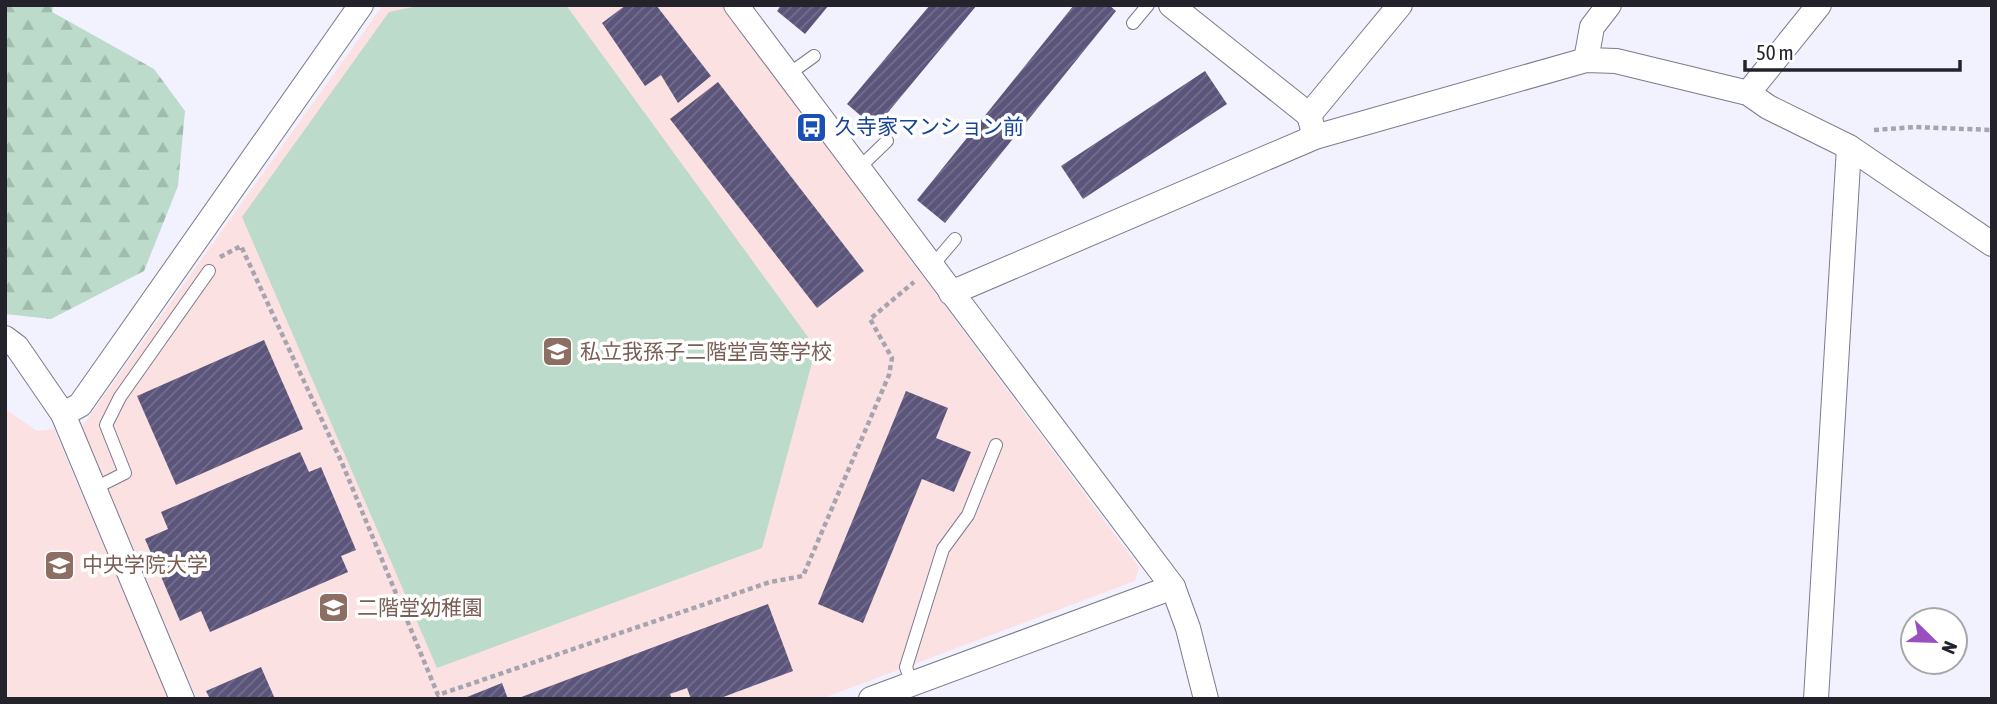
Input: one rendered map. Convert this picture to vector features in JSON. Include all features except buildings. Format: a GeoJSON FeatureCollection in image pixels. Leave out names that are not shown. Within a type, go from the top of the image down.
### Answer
{"type":"FeatureCollection","features":[{"type":"Feature","properties":{"kind":"street"},"geometry":{"type":"LineString","coordinates":[[63,414],[79,405],[361,5]]}},
{"type":"Feature","properties":{"kind":"street"},"geometry":{"type":"LineString","coordinates":[[736,5],[1173,587],[1188,628],[1206,699]]}},
{"type":"Feature","properties":{"kind":"street"},"geometry":{"type":"LineString","coordinates":[[1312,126],[1399,5]]}},
{"type":"Feature","properties":{"kind":"street"},"geometry":{"type":"LineString","coordinates":[[1586,60],[1592,27],[1609,5]]}},
{"type":"Feature","properties":{"kind":"street"},"geometry":{"type":"LineString","coordinates":[[1748,93],[1819,5]]}},
{"type":"Feature","properties":{"kind":"street"},"geometry":{"type":"LineString","coordinates":[[1181,8],[1312,126]]}},
{"type":"Feature","properties":{"kind":"street"},"geometry":{"type":"LineString","coordinates":[[951,293],[1312,126],[1586,60],[1616,61],[1748,93],[1768,107],[1849,147],[1992,244]]}},
{"type":"Feature","properties":{"kind":"street"},"geometry":{"type":"LineString","coordinates":[[1816,699],[1849,147]]}},
{"type":"Feature","properties":{"kind":"street"},"geometry":{"type":"LineString","coordinates":[[5,338],[17,347],[63,414],[182,699]]}},
{"type":"Feature","properties":{"kind":"street"},"geometry":{"type":"LineString","coordinates":[[871,699],[1173,587]]}},
{"type":"Feature","properties":{"kind":"lane"},"geometry":{"type":"LineString","coordinates":[[1133,23],[1148,5]]}},
{"type":"Feature","properties":{"kind":"lane"},"geometry":{"type":"LineString","coordinates":[[789,74],[814,56]]}},
{"type":"Feature","properties":{"kind":"lane"},"geometry":{"type":"LineString","coordinates":[[859,169],[887,141]]}},
{"type":"Feature","properties":{"kind":"lane"},"geometry":{"type":"LineString","coordinates":[[932,266],[955,239]]}},
{"type":"Feature","properties":{"kind":"lane"},"geometry":{"type":"LineString","coordinates":[[93,489],[125,473],[106,425],[120,397],[209,271]]}},
{"type":"Feature","properties":{"kind":"lane"},"geometry":{"type":"LineString","coordinates":[[912,684],[906,667],[943,549],[968,515],[996,445]]}},
{"type":"Feature","properties":{"kind":"path"},"geometry":{"type":"LineString","coordinates":[[1849,147],[1874,130],[1915,127],[1992,130]]}},
{"type":"Feature","properties":{"kind":"path"},"geometry":{"type":"LineString","coordinates":[[209,271],[223,253],[241,246],[342,463],[438,695],[770,582],[803,576],[889,374],[892,358],[870,319],[932,266]]}},
{"type":"Feature","properties":{"kind":"shaded area","name":"私立我孫子二階堂高等学校"},"geometry":{"type":"Polygon","coordinates":[[[383,5],[721,5],[1139,567],[1135,581],[821,699],[197,699],[81,428],[383,5]]]}},
{"type":"Feature","properties":{"kind":"shaded area","name":"中央学院大学"},"geometry":{"type":"Polygon","coordinates":[[[5,409],[37,431],[54,429],[169,699],[5,699],[5,409]]]}},
{"type":"Feature","properties":{"kind":"green space"},"geometry":{"type":"Polygon","coordinates":[[[5,5],[53,5],[52,12],[154,69],[185,111],[178,186],[144,271],[51,319],[5,314],[5,5]]]}},
{"type":"Feature","properties":{"kind":"green space"},"geometry":{"type":"Polygon","coordinates":[[[423,5],[566,5],[816,348],[762,548],[437,668],[242,217],[389,12],[423,5]]]}},
{"type":"Feature","properties":{"kind":"place","name":"久寺家マンション前"},"geometry":{"type":"Point","coordinates":[812,127]}},
{"type":"Feature","properties":{"kind":"place","name":"私立我孫子二階堂高等学校"},"geometry":{"type":"Point","coordinates":[557,352]}},
{"type":"Feature","properties":{"kind":"place","name":"中央学院大学"},"geometry":{"type":"Point","coordinates":[59,565]}},
{"type":"Feature","properties":{"kind":"place","name":"二階堂幼稚園"},"geometry":{"type":"Point","coordinates":[334,608]}}]}
